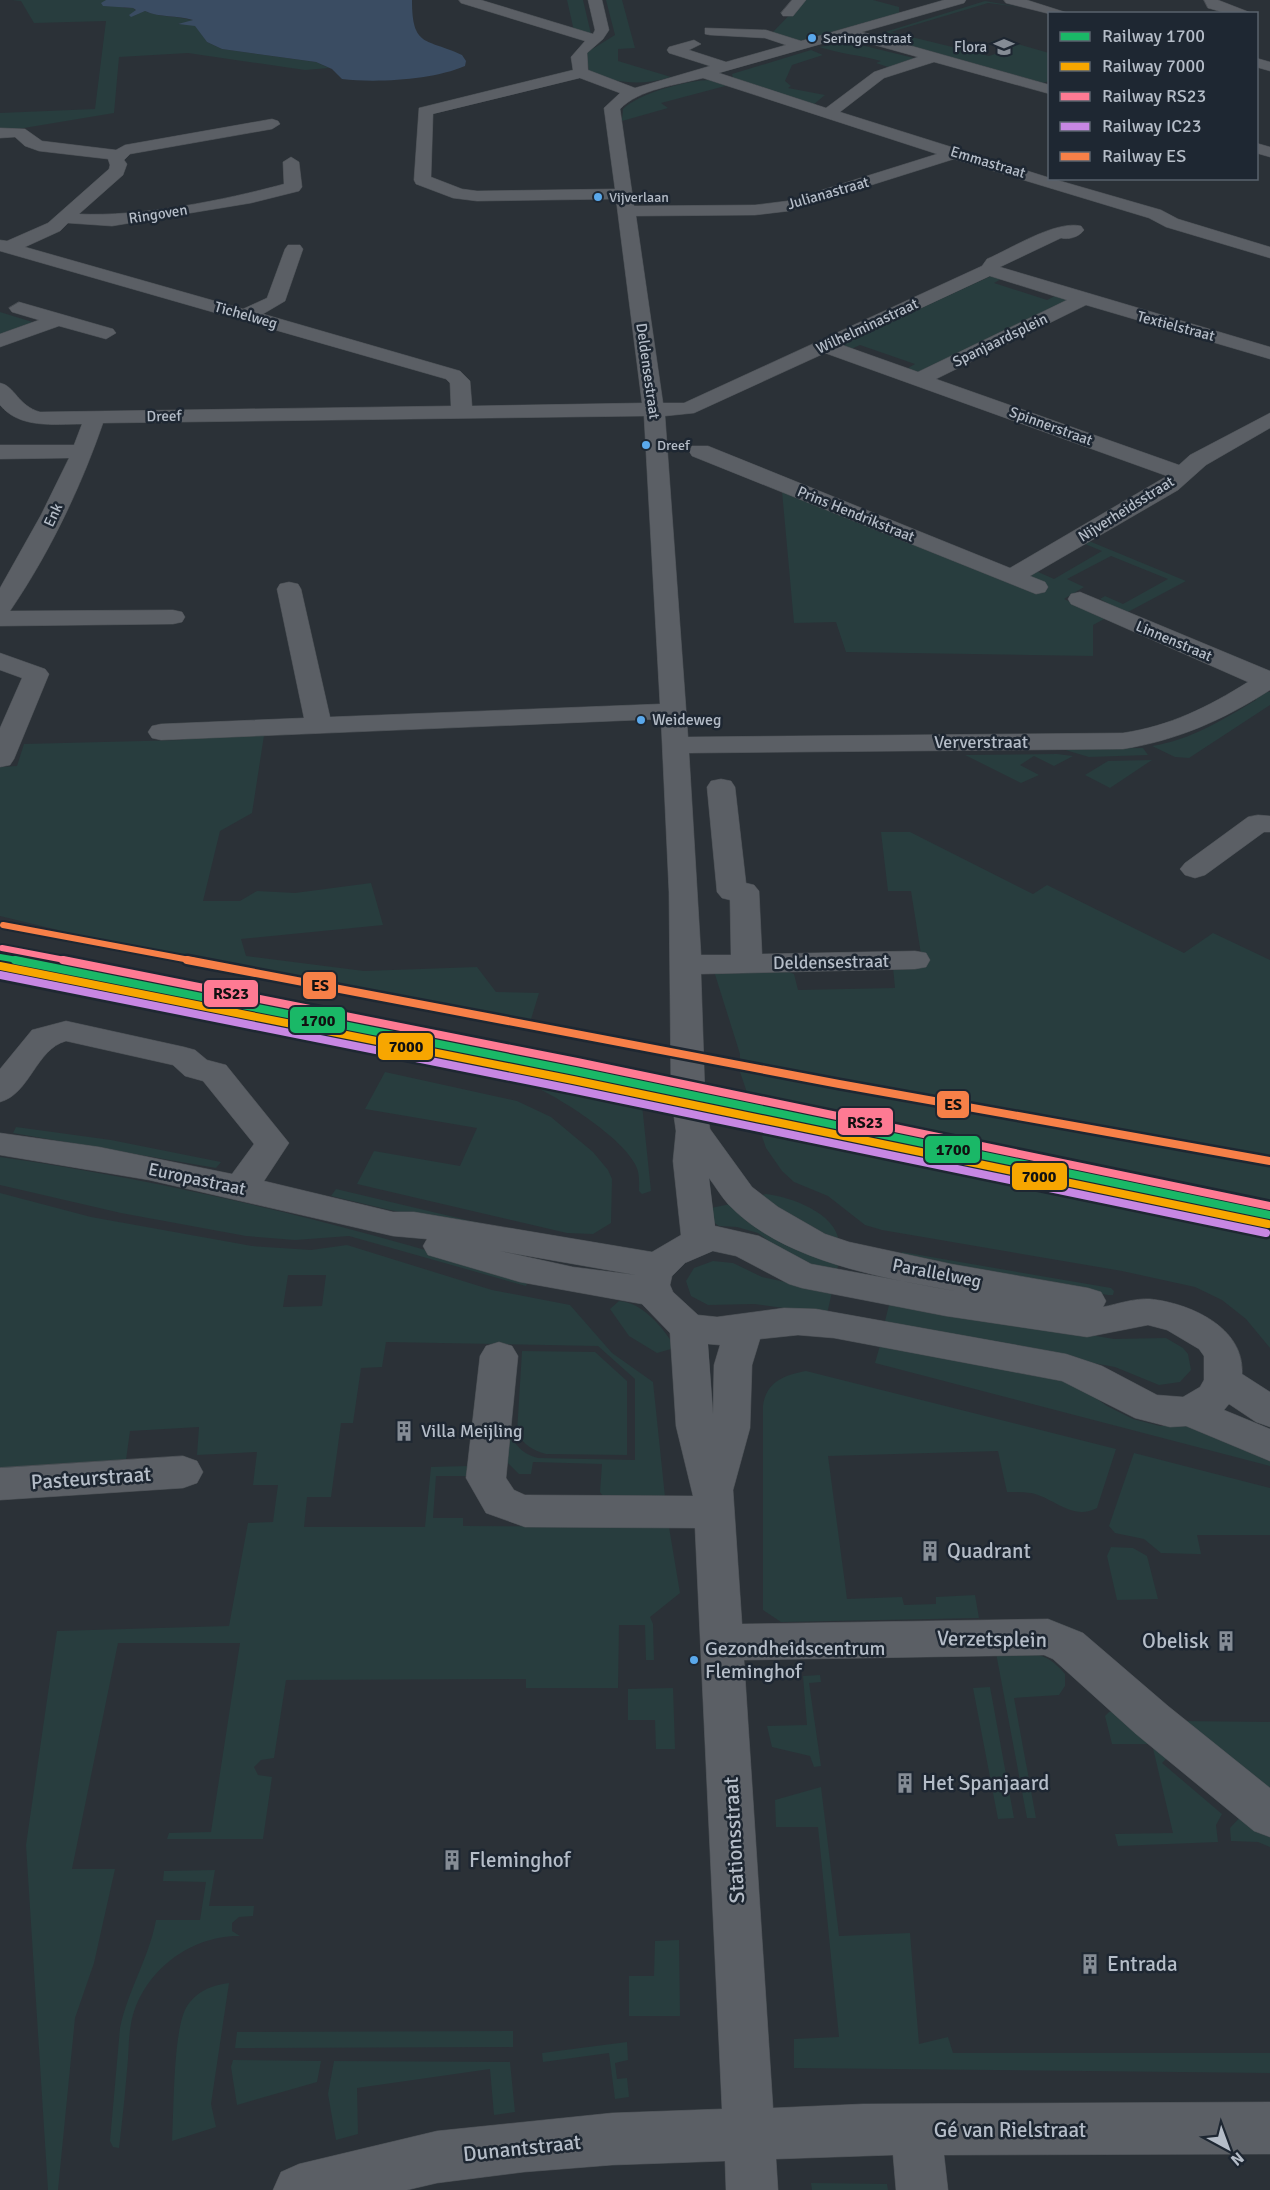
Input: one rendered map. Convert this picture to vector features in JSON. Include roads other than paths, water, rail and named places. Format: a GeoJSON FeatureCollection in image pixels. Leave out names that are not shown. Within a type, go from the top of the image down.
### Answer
{"type":"FeatureCollection","features":[{"type":"Feature","properties":{"kind":"street"},"geometry":{"type":"LineString","coordinates":[[466,0],[594,39]]}},
{"type":"Feature","properties":{"kind":"street"},"geometry":{"type":"LineString","coordinates":[[581,73],[577,62],[578,54],[602,30],[595,0]]}},
{"type":"Feature","properties":{"kind":"street"},"geometry":{"type":"LineString","coordinates":[[788,13],[799,0]]}},
{"type":"Feature","properties":{"kind":"street"},"geometry":{"type":"LineString","coordinates":[[625,203],[459,194],[422,180],[425,111],[581,73],[634,93],[958,0]]}},
{"type":"Feature","properties":{"kind":"street"},"geometry":{"type":"LineString","coordinates":[[1011,0],[1056,12]]}},
{"type":"Feature","properties":{"kind":"street"},"geometry":{"type":"LineString","coordinates":[[1211,0],[1213,5],[1239,12]]}},
{"type":"Feature","properties":{"kind":"street"},"geometry":{"type":"LineString","coordinates":[[891,3],[919,12]]}},
{"type":"Feature","properties":{"kind":"street"},"geometry":{"type":"LineString","coordinates":[[710,31],[765,34],[801,45]]}},
{"type":"Feature","properties":{"kind":"street"},"geometry":{"type":"LineString","coordinates":[[845,33],[1048,89]]}},
{"type":"Feature","properties":{"kind":"street"},"geometry":{"type":"LineString","coordinates":[[694,44],[674,51],[727,67]]}},
{"type":"Feature","properties":{"kind":"street"},"geometry":{"type":"LineString","coordinates":[[829,113],[879,75],[933,57]]}},
{"type":"Feature","properties":{"kind":"street","name":"Emmastraat"},"geometry":{"type":"LineString","coordinates":[[703,73],[948,150],[953,154],[1144,211],[1270,253]]}},
{"type":"Feature","properties":{"kind":"street"},"geometry":{"type":"LineString","coordinates":[[709,93],[739,84]]}},
{"type":"Feature","properties":{"kind":"street","name":"Deldensestraat"},"geometry":{"type":"LineString","coordinates":[[634,93],[622,98],[612,108],[658,444],[684,892],[688,1096],[693,1131],[690,1161],[699,1241]]}},
{"type":"Feature","properties":{"kind":"street"},"geometry":{"type":"LineString","coordinates":[[0,133],[19,132],[31,143],[39,146],[117,155],[135,146],[276,118],[262,142]]}},
{"type":"Feature","properties":{"kind":"street","name":"Julianastraat"},"geometry":{"type":"LineString","coordinates":[[625,203],[766,209],[808,202],[953,154]]}},
{"type":"Feature","properties":{"kind":"street"},"geometry":{"type":"LineString","coordinates":[[4,246],[54,227],[117,171],[119,164],[116,159],[117,155]]}},
{"type":"Feature","properties":{"kind":"street","name":"Ringoven"},"geometry":{"type":"LineString","coordinates":[[64,218],[112,221],[251,198],[293,187],[291,162]]}},
{"type":"Feature","properties":{"kind":"street"},"geometry":{"type":"LineString","coordinates":[[1212,235],[1230,228]]}},
{"type":"Feature","properties":{"kind":"street","name":"Wilhelminastraat"},"geometry":{"type":"LineString","coordinates":[[653,409],[687,409],[989,270],[994,263],[1060,232],[1066,234],[1075,230]]}},
{"type":"Feature","properties":{"kind":"street","name":"Tichelweg"},"geometry":{"type":"LineString","coordinates":[[4,246],[453,375],[460,381],[462,413]]}},
{"type":"Feature","properties":{"kind":"street"},"geometry":{"type":"LineString","coordinates":[[246,315],[275,301],[294,249]]}},
{"type":"Feature","properties":{"kind":"street","name":"Spanjaardsplein"},"geometry":{"type":"LineString","coordinates":[[989,270],[1082,300]]}},
{"type":"Feature","properties":{"kind":"street","name":"Spanjaardsplein"},"geometry":{"type":"LineString","coordinates":[[920,379],[1082,300]]}},
{"type":"Feature","properties":{"kind":"street","name":"Textielstraat"},"geometry":{"type":"LineString","coordinates":[[1082,300],[1129,314],[1160,319],[1270,353]]}},
{"type":"Feature","properties":{"kind":"street"},"geometry":{"type":"LineString","coordinates":[[18,308],[106,333]]}},
{"type":"Feature","properties":{"kind":"street"},"geometry":{"type":"LineString","coordinates":[[0,341],[56,320]]}},
{"type":"Feature","properties":{"kind":"street"},"geometry":{"type":"LineString","coordinates":[[825,346],[920,379]]}},
{"type":"Feature","properties":{"kind":"street","name":"Spinnerstraat"},"geometry":{"type":"LineString","coordinates":[[920,379],[1182,474]]}},
{"type":"Feature","properties":{"kind":"street","name":"Dreef"},"geometry":{"type":"LineString","coordinates":[[2,396],[12,409],[23,415],[40,418],[653,409]]}},
{"type":"Feature","properties":{"kind":"street","name":"Enk"},"geometry":{"type":"LineString","coordinates":[[0,608],[43,538],[84,451],[95,417]]}},
{"type":"Feature","properties":{"kind":"street","name":"Nijverheidsstraat"},"geometry":{"type":"LineString","coordinates":[[1011,577],[1170,485],[1198,460],[1260,433],[1270,419]]}},
{"type":"Feature","properties":{"kind":"street"},"geometry":{"type":"LineString","coordinates":[[0,452],[84,451]]}},
{"type":"Feature","properties":{"kind":"street","name":"Prins Hendrikstraat"},"geometry":{"type":"LineString","coordinates":[[700,451],[1036,587]]}},
{"type":"Feature","properties":{"kind":"street"},"geometry":{"type":"LineString","coordinates":[[289,589],[319,725]]}},
{"type":"Feature","properties":{"kind":"street","name":"Linnenstraat"},"geometry":{"type":"LineString","coordinates":[[1080,599],[1269,680]]}},
{"type":"Feature","properties":{"kind":"street"},"geometry":{"type":"LineString","coordinates":[[0,619],[173,617]]}},
{"type":"Feature","properties":{"kind":"street"},"geometry":{"type":"LineString","coordinates":[[0,661],[36,674],[4,749]]}},
{"type":"Feature","properties":{"kind":"street","name":"Ververstraat"},"geometry":{"type":"LineString","coordinates":[[677,745],[1123,741],[1156,737],[1187,727],[1269,680]]}},
{"type":"Feature","properties":{"kind":"street"},"geometry":{"type":"LineString","coordinates":[[161,732],[675,711]]}},
{"type":"Feature","properties":{"kind":"street","name":"Deldensestraat"},"geometry":{"type":"LineString","coordinates":[[680,805],[722,796],[732,891],[744,891],[747,964]]}},
{"type":"Feature","properties":{"kind":"street"},"geometry":{"type":"LineString","coordinates":[[1195,869],[1258,823],[1270,824]]}},
{"type":"Feature","properties":{"kind":"street"},"geometry":{"type":"LineString","coordinates":[[684,892],[732,891]]}},
{"type":"Feature","properties":{"kind":"street","name":"Deldensestraat"},"geometry":{"type":"LineString","coordinates":[[687,965],[915,960]]}},
{"type":"Feature","properties":{"kind":"street"},"geometry":{"type":"LineString","coordinates":[[0,1091],[44,1038],[66,1031],[184,1057],[197,1069],[214,1072],[272,1143],[241,1188]]}},
{"type":"Feature","properties":{"kind":"street","name":"Deldensestraat"},"geometry":{"type":"LineString","coordinates":[[693,1131],[740,1195]]}},
{"type":"Feature","properties":{"kind":"street","name":"Europastraat"},"geometry":{"type":"LineString","coordinates":[[0,1144],[78,1154],[241,1188],[393,1224],[425,1241],[483,1261],[550,1276],[657,1280]]}},
{"type":"Feature","properties":{"kind":"street","name":"Parallelweg"},"geometry":{"type":"LineString","coordinates":[[740,1195],[766,1216],[794,1233],[812,1243],[846,1254],[951,1277],[1178,1319],[1212,1339],[1222,1353],[1223,1380]]}},
{"type":"Feature","properties":{"kind":"street"},"geometry":{"type":"LineString","coordinates":[[1148,1312],[1087,1323],[946,1303],[802,1275],[746,1245],[713,1238],[677,1250],[657,1280],[663,1307],[688,1327],[711,1331],[747,1328],[769,1322],[798,1321],[874,1332],[1043,1363],[1089,1376],[1149,1408],[1170,1412],[1189,1411],[1214,1397],[1223,1380],[1270,1412]]}},
{"type":"Feature","properties":{"kind":"street","name":"Stationsstraat"},"geometry":{"type":"LineString","coordinates":[[688,1327],[695,1426],[714,1501],[752,2190]]}},
{"type":"Feature","properties":{"kind":"street","name":"Stationsstraat"},"geometry":{"type":"LineString","coordinates":[[714,1501],[731,1427],[732,1372],[736,1344],[747,1328]]}},
{"type":"Feature","properties":{"kind":"street"},"geometry":{"type":"LineString","coordinates":[[499,1356],[486,1478],[491,1493],[499,1502],[510,1508],[525,1511],[673,1514],[714,1501]]}},
{"type":"Feature","properties":{"kind":"street"},"geometry":{"type":"LineString","coordinates":[[1189,1411],[1270,1446]]}},
{"type":"Feature","properties":{"kind":"street","name":"Pasteurstraat"},"geometry":{"type":"LineString","coordinates":[[0,1484],[183,1472]]}},
{"type":"Feature","properties":{"kind":"street","name":"Verzetsplein"},"geometry":{"type":"LineString","coordinates":[[723,1641],[1048,1637],[1068,1647],[1152,1720],[1270,1816]]}},
{"type":"Feature","properties":{"kind":"street","name":"Gé van Rielstraat"},"geometry":{"type":"LineString","coordinates":[[750,2135],[916,2130],[1270,2128]]}},
{"type":"Feature","properties":{"kind":"street"},"geometry":{"type":"LineString","coordinates":[[916,2130],[922,2190]]}},
{"type":"Feature","properties":{"kind":"street","name":"Dunantstraat"},"geometry":{"type":"LineString","coordinates":[[299,2190],[437,2157],[524,2146],[750,2135]]}},
{"type":"Feature","properties":{"kind":"water"},"geometry":{"type":"Polygon","coordinates":[[[106,0],[412,0],[418,34],[430,43],[462,55],[466,61],[465,66],[452,71],[421,77],[371,81],[342,79],[332,69],[316,62],[222,49],[207,42],[195,26],[178,24],[193,20],[145,11],[131,17],[129,15],[136,10],[103,6],[101,3],[106,0]]]}},
{"type":"Feature","properties":{"kind":"rail line","name":"ES"},"geometry":{"type":"LineString","coordinates":[[3,925],[839,1084],[1270,1161]]}},
{"type":"Feature","properties":{"kind":"rail line","name":"RS23"},"geometry":{"type":"LineString","coordinates":[[2,948],[577,1062],[1270,1206]]}},
{"type":"Feature","properties":{"kind":"rail line","name":"1700"},"geometry":{"type":"LineString","coordinates":[[0,957],[575,1071],[1270,1215]]}},
{"type":"Feature","properties":{"kind":"rail line","name":"7000"},"geometry":{"type":"LineString","coordinates":[[0,966],[573,1080],[1268,1224]]}},
{"type":"Feature","properties":{"kind":"rail line","name":"IC23"},"geometry":{"type":"LineString","coordinates":[[0,975],[571,1089],[1266,1233]]}},
{"type":"Feature","properties":{"kind":"place","name":"Seringenstraat"},"geometry":{"type":"Point","coordinates":[812,38]}},
{"type":"Feature","properties":{"kind":"place","name":"Flora"},"geometry":{"type":"Point","coordinates":[1004,47]}},
{"type":"Feature","properties":{"kind":"place","name":"Vijverlaan"},"geometry":{"type":"Point","coordinates":[598,197]}},
{"type":"Feature","properties":{"kind":"place","name":"Dreef"},"geometry":{"type":"Point","coordinates":[646,445]}},
{"type":"Feature","properties":{"kind":"place","name":"Weideweg"},"geometry":{"type":"Point","coordinates":[641,720]}},
{"type":"Feature","properties":{"kind":"place","name":"Villa Meijling"},"geometry":{"type":"Point","coordinates":[404,1431]}},
{"type":"Feature","properties":{"kind":"place","name":"Quadrant"},"geometry":{"type":"Point","coordinates":[930,1551]}},
{"type":"Feature","properties":{"kind":"place","name":"Obelisk"},"geometry":{"type":"Point","coordinates":[1226,1641]}},
{"type":"Feature","properties":{"kind":"place","name":"Gezondheidscentrum Fleminghof"},"geometry":{"type":"Point","coordinates":[694,1660]}},
{"type":"Feature","properties":{"kind":"place","name":"Het Spanjaard"},"geometry":{"type":"Point","coordinates":[905,1783]}},
{"type":"Feature","properties":{"kind":"place","name":"Fleminghof"},"geometry":{"type":"Point","coordinates":[452,1860]}},
{"type":"Feature","properties":{"kind":"place","name":"Entrada"},"geometry":{"type":"Point","coordinates":[1090,1964]}}]}
